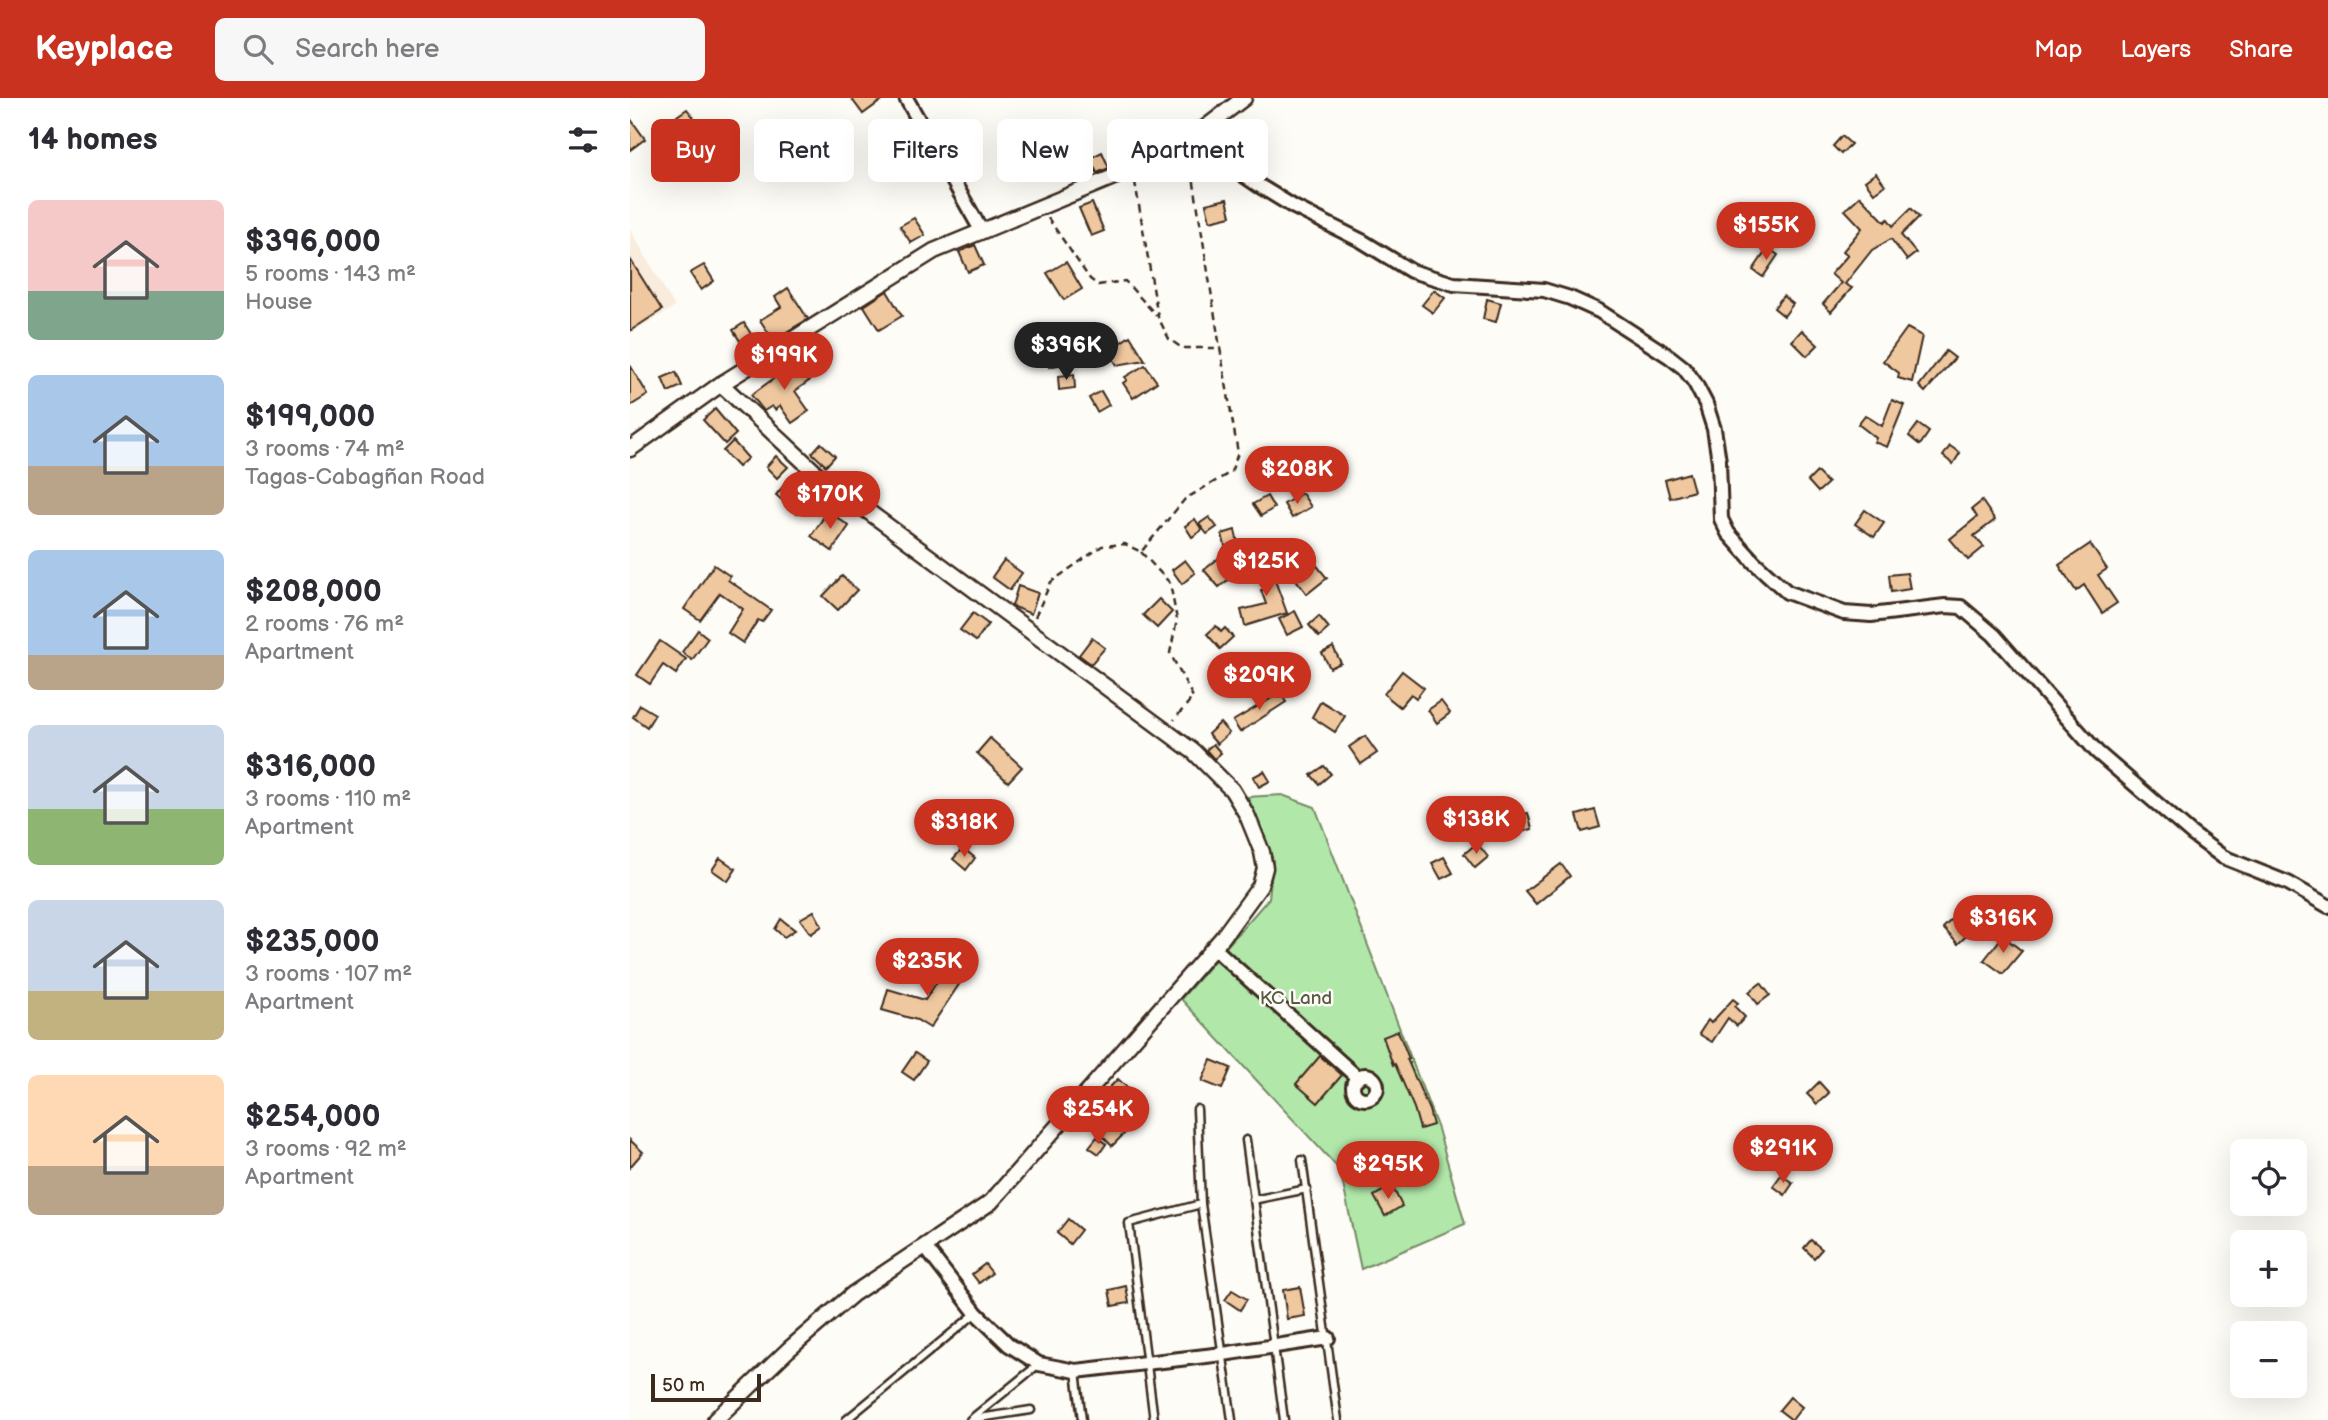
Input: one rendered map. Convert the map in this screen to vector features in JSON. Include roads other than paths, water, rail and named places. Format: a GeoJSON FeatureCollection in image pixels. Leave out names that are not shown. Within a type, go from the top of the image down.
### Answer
{"type":"FeatureCollection","features":[{"type":"Feature","properties":{"kind":"street"},"geometry":{"type":"LineString","coordinates":[[906,98],[981,230]]}},
{"type":"Feature","properties":{"kind":"street"},"geometry":{"type":"LineString","coordinates":[[1216,119],[1244,98]]}},
{"type":"Feature","properties":{"kind":"street"},"geometry":{"type":"LineString","coordinates":[[630,449],[721,384],[934,251],[1107,179]]}},
{"type":"Feature","properties":{"kind":"street"},"geometry":{"type":"LineString","coordinates":[[1254,182],[1411,271],[1454,284],[1544,290],[1570,298],[1599,311],[1670,357],[1684,368],[1695,383],[1706,404],[1714,429],[1720,461],[1721,519],[1728,533],[1754,562],[1787,592],[1844,613],[1871,615],[1945,606],[1961,607],[1994,635],[2097,752],[2192,834],[2223,857],[2288,883],[2328,906]]}},
{"type":"Feature","properties":{"kind":"street"},"geometry":{"type":"LineString","coordinates":[[715,1420],[788,1350],[853,1294],[990,1202],[1214,948],[1260,886],[1265,868],[1262,852],[1247,816],[1232,790],[1194,752],[816,473],[721,384]]}},
{"type":"Feature","properties":{"kind":"street"},"geometry":{"type":"LineString","coordinates":[[1214,948],[1358,1078]]}},
{"type":"Feature","properties":{"kind":"street"},"geometry":{"type":"LineString","coordinates":[[925,1247],[976,1313],[1009,1345],[1039,1364],[1076,1371],[1223,1354],[1328,1338]]}},
{"type":"Feature","properties":{"kind":"lane"},"geometry":{"type":"LineString","coordinates":[[1196,1109],[1201,1204],[1232,1420]]}},
{"type":"Feature","properties":{"kind":"lane"},"geometry":{"type":"LineString","coordinates":[[1246,1140],[1284,1420]]}},
{"type":"Feature","properties":{"kind":"lane"},"geometry":{"type":"LineString","coordinates":[[1302,1160],[1338,1420]]}},
{"type":"Feature","properties":{"kind":"lane"},"geometry":{"type":"LineString","coordinates":[[1253,1200],[1307,1188]]}},
{"type":"Feature","properties":{"kind":"lane"},"geometry":{"type":"LineString","coordinates":[[1154,1420],[1129,1223],[1201,1204]]}},
{"type":"Feature","properties":{"kind":"lane"},"geometry":{"type":"LineString","coordinates":[[846,1420],[976,1313]]}},
{"type":"Feature","properties":{"kind":"lane"},"geometry":{"type":"LineString","coordinates":[[971,1420],[1039,1364]]}},
{"type":"Feature","properties":{"kind":"lane"},"geometry":{"type":"LineString","coordinates":[[1076,1371],[1082,1420]]}},
{"type":"Feature","properties":{"kind":"lane"},"geometry":{"type":"LineString","coordinates":[[971,1420],[1031,1410]]}},
{"type":"Feature","properties":{"kind":"park label","name":"KC Land"},"geometry":{"type":"Point","coordinates":[1296,998]}}]}
